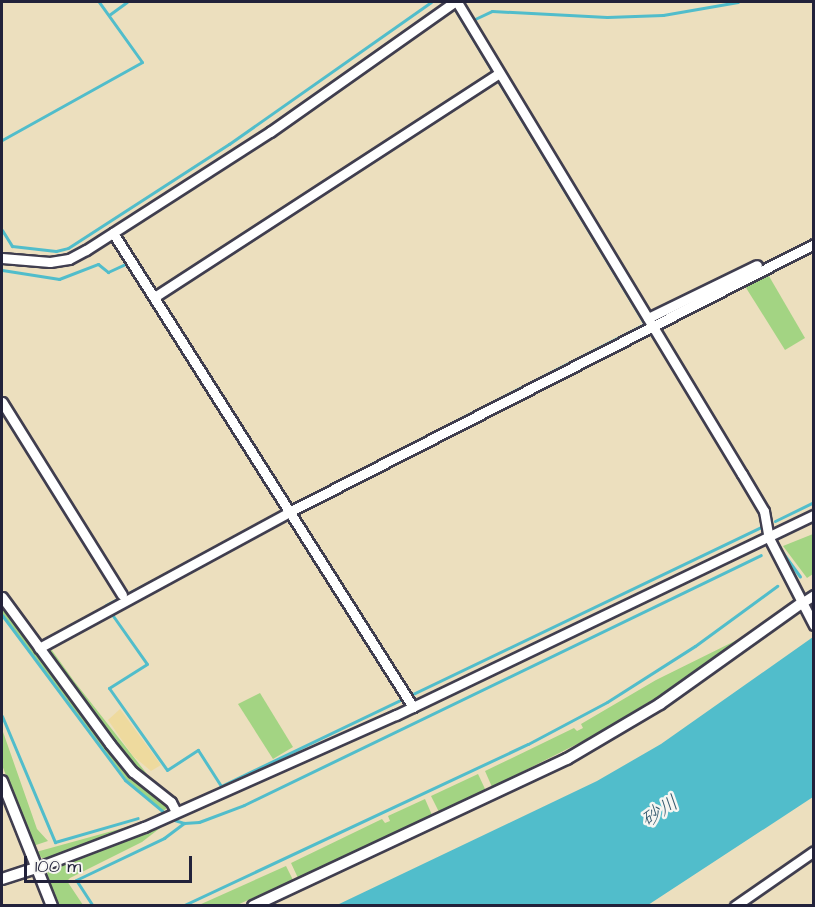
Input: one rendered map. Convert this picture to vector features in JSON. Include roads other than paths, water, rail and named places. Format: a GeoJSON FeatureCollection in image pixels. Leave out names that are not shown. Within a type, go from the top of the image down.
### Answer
{"type":"FeatureCollection","features":[{"type":"Feature","properties":{"kind":"street"},"geometry":{"type":"LineString","coordinates":[[2,258],[50,262],[69,259],[270,132],[454,2],[764,511],[770,538],[800,604],[811,621]]}},
{"type":"Feature","properties":{"kind":"street"},"geometry":{"type":"LineString","coordinates":[[154,293],[497,75]]}},
{"type":"Feature","properties":{"kind":"street"},"geometry":{"type":"LineString","coordinates":[[113,233],[154,293],[413,707]]}},
{"type":"Feature","properties":{"kind":"street"},"geometry":{"type":"LineString","coordinates":[[650,322],[813,244]]}},
{"type":"Feature","properties":{"kind":"street"},"geometry":{"type":"LineString","coordinates":[[39,648],[289,512],[757,265]]}},
{"type":"Feature","properties":{"kind":"street"},"geometry":{"type":"LineString","coordinates":[[2,402],[122,595]]}},
{"type":"Feature","properties":{"kind":"street"},"geometry":{"type":"LineString","coordinates":[[2,879],[171,815],[413,707],[770,538],[813,515]]}},
{"type":"Feature","properties":{"kind":"street"},"geometry":{"type":"LineString","coordinates":[[254,906],[567,759],[660,704],[813,595]]}},
{"type":"Feature","properties":{"kind":"street"},"geometry":{"type":"LineString","coordinates":[[2,597],[132,772],[171,802],[171,815]]}},
{"type":"Feature","properties":{"kind":"street"},"geometry":{"type":"LineString","coordinates":[[2,781],[52,906]]}},
{"type":"Feature","properties":{"kind":"street"},"geometry":{"type":"LineString","coordinates":[[735,906],[813,851]]}},
{"type":"Feature","properties":{"kind":"water","name":"砂川"},"geometry":{"type":"Polygon","coordinates":[[[813,637],[813,797],[648,905],[337,905],[597,781],[661,744],[813,637]]]}},
{"type":"Feature","properties":{"kind":"waterway"},"geometry":{"type":"LineString","coordinates":[[2,140],[142,62],[99,2]]}},
{"type":"Feature","properties":{"kind":"waterway"},"geometry":{"type":"LineString","coordinates":[[109,15],[127,2]]}},
{"type":"Feature","properties":{"kind":"waterway"},"geometry":{"type":"LineString","coordinates":[[2,230],[12,246],[56,251],[68,248],[229,144],[431,2]]}},
{"type":"Feature","properties":{"kind":"waterway"},"geometry":{"type":"LineString","coordinates":[[475,19],[492,11],[607,17],[663,15],[738,2]]}},
{"type":"Feature","properties":{"kind":"waterway"},"geometry":{"type":"LineString","coordinates":[[453,6],[645,324]]}},
{"type":"Feature","properties":{"kind":"waterway"},"geometry":{"type":"LineString","coordinates":[[2,270],[59,279],[98,264],[108,272],[129,262]]}},
{"type":"Feature","properties":{"kind":"waterway"},"geometry":{"type":"LineString","coordinates":[[293,504],[647,323]]}},
{"type":"Feature","properties":{"kind":"waterway"},"geometry":{"type":"LineString","coordinates":[[651,334],[681,381]]}},
{"type":"Feature","properties":{"kind":"waterway"},"geometry":{"type":"LineString","coordinates":[[2,410],[93,556]]}},
{"type":"Feature","properties":{"kind":"waterway"},"geometry":{"type":"LineString","coordinates":[[775,521],[814,502]]}},
{"type":"Feature","properties":{"kind":"waterway"},"geometry":{"type":"LineString","coordinates":[[111,613],[147,664],[109,688],[167,770],[198,750],[221,786],[759,528]]}},
{"type":"Feature","properties":{"kind":"waterway"},"geometry":{"type":"LineString","coordinates":[[780,549],[800,577]]}},
{"type":"Feature","properties":{"kind":"waterway"},"geometry":{"type":"LineString","coordinates":[[171,819],[184,823],[199,822],[244,805],[761,555]]}},
{"type":"Feature","properties":{"kind":"waterway"},"geometry":{"type":"LineString","coordinates":[[106,605],[197,557]]}},
{"type":"Feature","properties":{"kind":"waterway"},"geometry":{"type":"LineString","coordinates":[[182,906],[528,744],[607,702],[695,646],[777,586]]}},
{"type":"Feature","properties":{"kind":"waterway"},"geometry":{"type":"LineString","coordinates":[[2,615],[125,780],[166,814]]}},
{"type":"Feature","properties":{"kind":"waterway"},"geometry":{"type":"LineString","coordinates":[[2,716],[55,842],[138,818]]}},
{"type":"Feature","properties":{"kind":"waterway"},"geometry":{"type":"LineString","coordinates":[[93,906],[76,880],[164,838],[184,823]]}}]}
